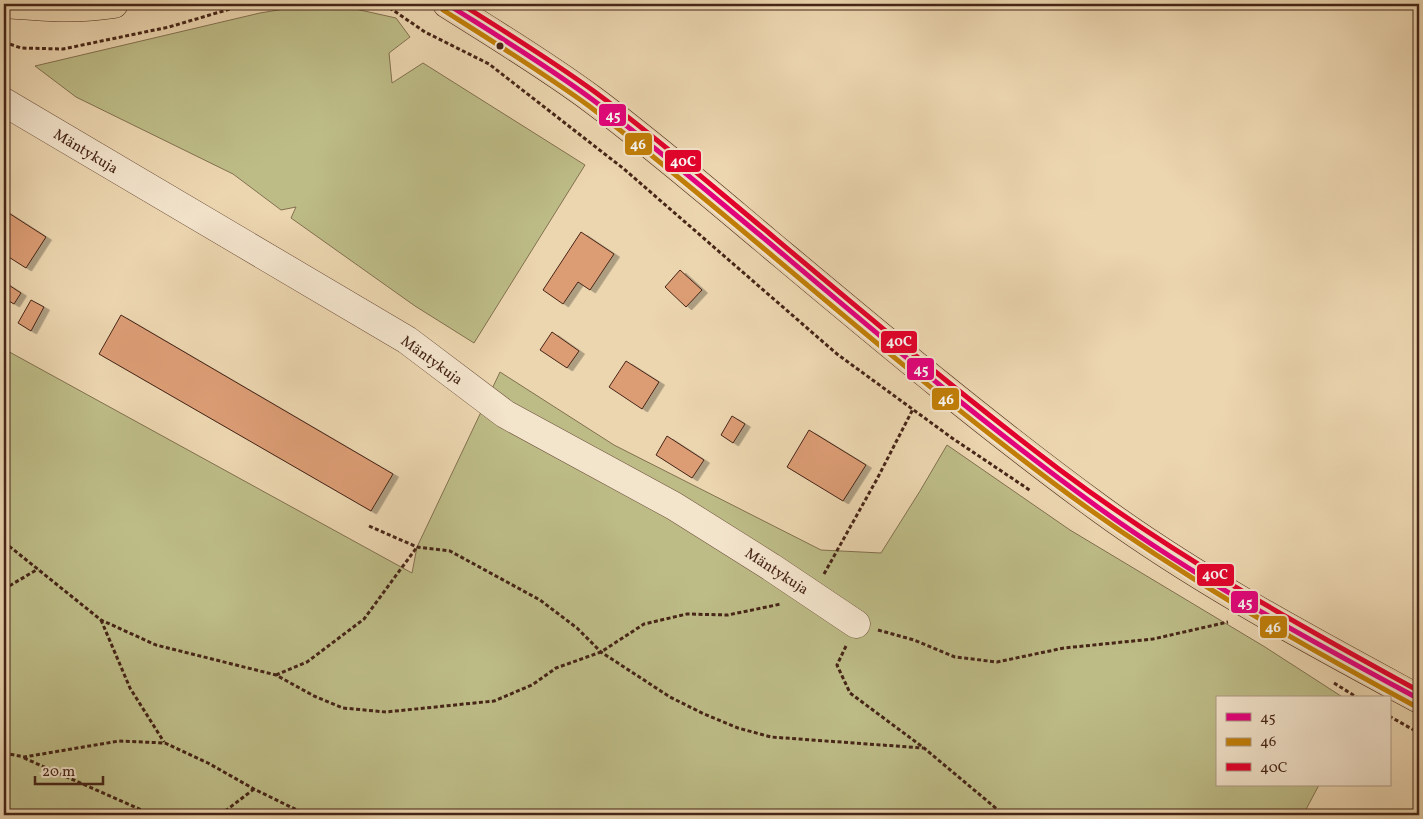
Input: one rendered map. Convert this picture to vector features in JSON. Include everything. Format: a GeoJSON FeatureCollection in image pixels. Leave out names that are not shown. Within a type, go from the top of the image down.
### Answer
{"type":"FeatureCollection","features":[{"type":"Feature","properties":{"kind":"main road"},"geometry":{"type":"LineString","coordinates":[[4,4],[90,8],[114,4]]}},
{"type":"Feature","properties":{"kind":"main road"},"geometry":{"type":"LineString","coordinates":[[457,6],[592,99],[677,166],[923,372],[1100,509],[1223,589],[1298,633],[1419,699]]}},
{"type":"Feature","properties":{"kind":"street","name":"Mäntykuja"},"geometry":{"type":"LineString","coordinates":[[4,102],[407,340],[505,414],[674,506],[771,567],[856,624]]}},
{"type":"Feature","properties":{"kind":"path"},"geometry":{"type":"LineString","coordinates":[[4,42],[20,48],[63,50],[168,27],[247,4]]}},
{"type":"Feature","properties":{"kind":"path"},"geometry":{"type":"LineString","coordinates":[[4,542],[101,620],[156,645],[276,675],[314,696],[342,708],[386,712],[494,701],[532,685],[556,668],[601,652],[644,624],[687,614],[728,615],[773,606],[812,594],[877,479],[913,409]]}},
{"type":"Feature","properties":{"kind":"path"},"geometry":{"type":"LineString","coordinates":[[369,526],[417,547],[450,551],[540,600],[577,628],[601,652],[670,697],[738,728],[770,737],[924,748]]}},
{"type":"Feature","properties":{"kind":"path"},"geometry":{"type":"LineString","coordinates":[[276,675],[307,662],[364,619],[417,547]]}},
{"type":"Feature","properties":{"kind":"path"},"geometry":{"type":"LineString","coordinates":[[4,589],[38,569]]}},
{"type":"Feature","properties":{"kind":"path"},"geometry":{"type":"LineString","coordinates":[[101,620],[130,688],[165,743]]}},
{"type":"Feature","properties":{"kind":"path"},"geometry":{"type":"LineString","coordinates":[[1004,815],[924,748],[850,693],[837,665],[856,624],[914,640],[955,657],[997,662],[1064,648],[1153,639],[1228,622]]}},
{"type":"Feature","properties":{"kind":"path"},"geometry":{"type":"LineString","coordinates":[[1390,717],[1419,733]]}},
{"type":"Feature","properties":{"kind":"path"},"geometry":{"type":"LineString","coordinates":[[24,757],[119,741],[165,743],[208,763],[254,789],[307,815]]}},
{"type":"Feature","properties":{"kind":"path"},"geometry":{"type":"LineString","coordinates":[[4,754],[24,757],[153,815]]}},
{"type":"Feature","properties":{"kind":"path"},"geometry":{"type":"LineString","coordinates":[[220,815],[254,789]]}},
{"type":"Feature","properties":{"kind":"shaded area"},"geometry":{"type":"Polygon","coordinates":[[[314,4],[333,4],[396,18],[410,37],[389,53],[392,83],[423,63],[585,165],[474,343],[415,306],[291,218],[296,207],[281,210],[233,174],[76,97],[35,66],[260,13],[314,4]]]}},
{"type":"Feature","properties":{"kind":"shaded area"},"geometry":{"type":"Polygon","coordinates":[[[4,349],[412,573],[417,547],[500,372],[614,445],[821,550],[881,553],[947,445],[1070,530],[1265,647],[1341,696],[1216,696],[1216,786],[1318,786],[1303,815],[4,815],[4,349]]]}},
{"type":"Feature","properties":{"kind":"building"},"geometry":{"type":"Polygon","coordinates":[[[4,210],[46,237],[26,268],[4,254],[4,210]]]}},
{"type":"Feature","properties":{"kind":"building"},"geometry":{"type":"Polygon","coordinates":[[[581,232],[614,254],[590,290],[578,282],[563,304],[543,290],[581,232]]]}},
{"type":"Feature","properties":{"kind":"building"},"geometry":{"type":"Polygon","coordinates":[[[680,270],[702,290],[686,307],[665,287],[680,270]]]}},
{"type":"Feature","properties":{"kind":"building"},"geometry":{"type":"Polygon","coordinates":[[[4,282],[21,293],[14,304],[4,298],[4,282]]]}},
{"type":"Feature","properties":{"kind":"building"},"geometry":{"type":"Polygon","coordinates":[[[31,300],[44,307],[31,331],[18,323],[31,300]]]}},
{"type":"Feature","properties":{"kind":"building"},"geometry":{"type":"Polygon","coordinates":[[[121,315],[393,474],[371,511],[99,354],[121,315]]]}},
{"type":"Feature","properties":{"kind":"building"},"geometry":{"type":"Polygon","coordinates":[[[552,332],[579,351],[567,368],[540,350],[552,332]]]}},
{"type":"Feature","properties":{"kind":"building"},"geometry":{"type":"Polygon","coordinates":[[[626,361],[659,382],[642,409],[609,387],[626,361]]]}},
{"type":"Feature","properties":{"kind":"building"},"geometry":{"type":"Polygon","coordinates":[[[732,416],[745,424],[733,443],[721,435],[732,416]]]}},
{"type":"Feature","properties":{"kind":"building"},"geometry":{"type":"Polygon","coordinates":[[[809,430],[866,465],[843,501],[787,467],[809,430]]]}},
{"type":"Feature","properties":{"kind":"building"},"geometry":{"type":"Polygon","coordinates":[[[667,436],[704,460],[692,478],[656,455],[667,436]]]}},
{"type":"Feature","properties":{"kind":"transit line","name":"45"},"geometry":{"type":"LineString","coordinates":[[447,4],[521,50],[593,100],[659,151],[930,377],[1013,444],[1099,508],[1137,535],[1256,609],[1419,699]]}},
{"type":"Feature","properties":{"kind":"transit line","name":"40C"},"geometry":{"type":"LineString","coordinates":[[461,4],[545,57],[640,126],[877,324],[1023,442],[1103,501],[1146,531],[1235,587],[1419,691]]}},
{"type":"Feature","properties":{"kind":"transit line","name":"46"},"geometry":{"type":"LineString","coordinates":[[443,10],[553,81],[611,123],[941,396],[1095,514],[1229,601],[1415,706]]}}]}
